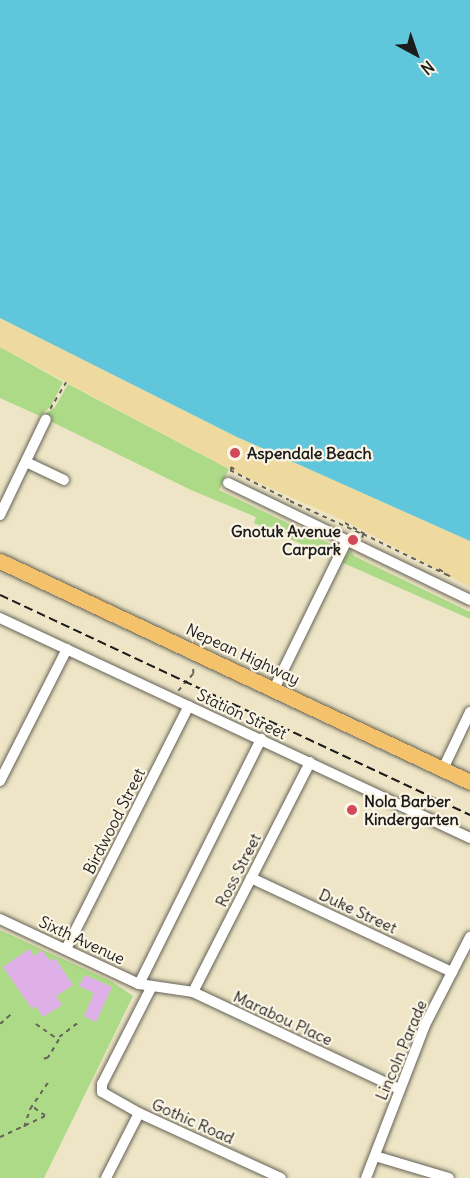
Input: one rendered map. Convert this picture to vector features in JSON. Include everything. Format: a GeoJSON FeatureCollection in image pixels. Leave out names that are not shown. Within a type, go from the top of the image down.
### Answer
{"type":"FeatureCollection","features":[{"type":"Feature","properties":{"kind":"highway","name":"Nepean Highway"},"geometry":{"type":"LineString","coordinates":[[0,561],[470,782]]}},
{"type":"Feature","properties":{"kind":"street"},"geometry":{"type":"LineString","coordinates":[[0,515],[46,418]]}},
{"type":"Feature","properties":{"kind":"street"},"geometry":{"type":"LineString","coordinates":[[26,462],[64,480]]}},
{"type":"Feature","properties":{"kind":"street"},"geometry":{"type":"LineString","coordinates":[[228,483],[288,506],[346,542],[470,600]]}},
{"type":"Feature","properties":{"kind":"street"},"geometry":{"type":"LineString","coordinates":[[274,689],[346,542]]}},
{"type":"Feature","properties":{"kind":"street","name":"Station Street"},"geometry":{"type":"LineString","coordinates":[[0,618],[470,837]]}},
{"type":"Feature","properties":{"kind":"street"},"geometry":{"type":"LineString","coordinates":[[0,781],[67,649]]}},
{"type":"Feature","properties":{"kind":"street","name":"Birdwood Street"},"geometry":{"type":"LineString","coordinates":[[66,949],[189,706]]}},
{"type":"Feature","properties":{"kind":"street"},"geometry":{"type":"LineString","coordinates":[[443,769],[470,712]]}},
{"type":"Feature","properties":{"kind":"street"},"geometry":{"type":"LineString","coordinates":[[139,984],[261,740]]}},
{"type":"Feature","properties":{"kind":"street","name":"Ross Street"},"geometry":{"type":"LineString","coordinates":[[194,992],[310,762]]}},
{"type":"Feature","properties":{"kind":"street","name":"Duke Street"},"geometry":{"type":"LineString","coordinates":[[251,878],[452,972]]}},
{"type":"Feature","properties":{"kind":"street","name":"Sixth Avenue"},"geometry":{"type":"LineString","coordinates":[[0,919],[151,988]]}},
{"type":"Feature","properties":{"kind":"street","name":"Lincoln Parade"},"geometry":{"type":"LineString","coordinates":[[366,1178],[399,1089],[470,937]]}},
{"type":"Feature","properties":{"kind":"street","name":"Marabou Place"},"geometry":{"type":"LineString","coordinates":[[151,988],[194,992],[399,1089]]}},
{"type":"Feature","properties":{"kind":"street","name":"Gothic Road"},"geometry":{"type":"LineString","coordinates":[[151,988],[102,1084],[104,1095],[281,1178]]}},
{"type":"Feature","properties":{"kind":"street"},"geometry":{"type":"LineString","coordinates":[[106,1178],[139,1113]]}},
{"type":"Feature","properties":{"kind":"street"},"geometry":{"type":"LineString","coordinates":[[375,1156],[449,1178]]}},
{"type":"Feature","properties":{"kind":"path"},"geometry":{"type":"LineString","coordinates":[[46,418],[42,416],[51,409],[66,382]]}},
{"type":"Feature","properties":{"kind":"path"},"geometry":{"type":"LineString","coordinates":[[232,469],[288,506],[368,534]]}},
{"type":"Feature","properties":{"kind":"path"},"geometry":{"type":"LineString","coordinates":[[345,523],[364,534]]}},
{"type":"Feature","properties":{"kind":"path"},"geometry":{"type":"LineString","coordinates":[[439,568],[452,575],[446,589]]}},
{"type":"Feature","properties":{"kind":"path"},"geometry":{"type":"LineString","coordinates":[[174,699],[193,674],[194,664],[202,668],[208,658]]}},
{"type":"Feature","properties":{"kind":"path"},"geometry":{"type":"LineString","coordinates":[[0,1024],[11,1014]]}},
{"type":"Feature","properties":{"kind":"path"},"geometry":{"type":"LineString","coordinates":[[41,1060],[52,1053],[58,1037],[79,1022]]}},
{"type":"Feature","properties":{"kind":"path"},"geometry":{"type":"LineString","coordinates":[[36,1024],[58,1037]]}},
{"type":"Feature","properties":{"kind":"path"},"geometry":{"type":"LineString","coordinates":[[23,1128],[32,1107],[49,1082]]}},
{"type":"Feature","properties":{"kind":"path"},"geometry":{"type":"LineString","coordinates":[[0,1137],[45,1116],[32,1107]]}},
{"type":"Feature","properties":{"kind":"green space"},"geometry":{"type":"Polygon","coordinates":[[[0,347],[63,382],[51,406],[40,416],[0,398],[0,347]]]}},
{"type":"Feature","properties":{"kind":"green space"},"geometry":{"type":"Polygon","coordinates":[[[68,384],[229,469],[219,490],[335,546],[333,558],[254,523],[256,517],[191,490],[48,420],[44,415],[55,407],[68,384]]]}},
{"type":"Feature","properties":{"kind":"green space"},"geometry":{"type":"Polygon","coordinates":[[[351,550],[354,556],[470,612],[470,619],[341,562],[351,550]]]}},
{"type":"Feature","properties":{"kind":"green space"},"geometry":{"type":"Polygon","coordinates":[[[0,930],[111,981],[133,996],[44,1178],[0,1178],[0,930]]]}},
{"type":"Feature","properties":{"kind":"sand","name":"Aspendale Beach"},"geometry":{"type":"Polygon","coordinates":[[[0,318],[237,437],[470,541],[470,587],[351,524],[235,472],[0,347],[0,318]]]}},
{"type":"Feature","properties":{"kind":"water"},"geometry":{"type":"Polygon","coordinates":[[[0,0],[470,0],[470,541],[237,437],[0,318],[0,0]]]}},
{"type":"Feature","properties":{"kind":"building"},"geometry":{"type":"Polygon","coordinates":[[[29,949],[34,956],[42,950],[50,961],[55,958],[73,985],[56,996],[62,1005],[43,1017],[36,1006],[32,1009],[3,967],[29,949]]]}},
{"type":"Feature","properties":{"kind":"building"},"geometry":{"type":"Polygon","coordinates":[[[85,975],[112,987],[96,1022],[84,1016],[94,993],[79,986],[85,975]]]}},
{"type":"Feature","properties":{"kind":"railway"},"geometry":{"type":"LineString","coordinates":[[0,595],[470,815]]}},
{"type":"Feature","properties":{"kind":"place","name":"Aspendale Beach"},"geometry":{"type":"Point","coordinates":[235,453]}},
{"type":"Feature","properties":{"kind":"place","name":"Gnotuk Avenue Carpark"},"geometry":{"type":"Point","coordinates":[353,540]}},
{"type":"Feature","properties":{"kind":"place","name":"Nola Barber Kindergarten"},"geometry":{"type":"Point","coordinates":[352,810]}}]}
